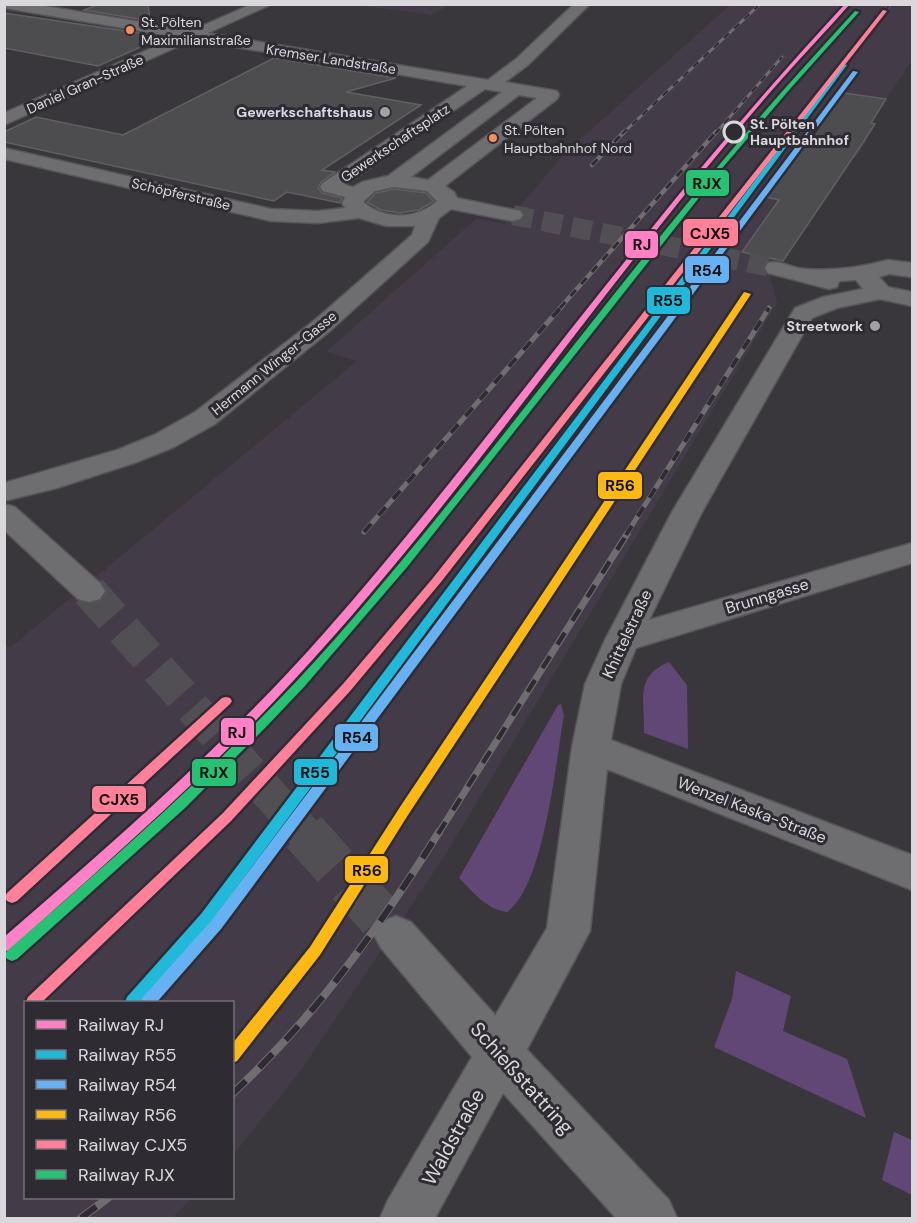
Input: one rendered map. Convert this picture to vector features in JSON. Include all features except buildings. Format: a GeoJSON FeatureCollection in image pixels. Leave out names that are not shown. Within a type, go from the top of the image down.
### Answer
{"type":"FeatureCollection","features":[{"type":"Feature","properties":{"kind":"street","name":"Kremser Landstraße"},"geometry":{"type":"LineString","coordinates":[[5,4],[551,95],[432,186]]}},
{"type":"Feature","properties":{"kind":"street","name":"Daniel Gran-Straße"},"geometry":{"type":"LineString","coordinates":[[4,120],[265,4]]}},
{"type":"Feature","properties":{"kind":"street"},"geometry":{"type":"LineString","coordinates":[[486,85],[544,41],[583,4]]}},
{"type":"Feature","properties":{"kind":"street","name":"Gewerkschaftsplatz"},"geometry":{"type":"LineString","coordinates":[[357,203],[330,187],[486,85]]}},
{"type":"Feature","properties":{"kind":"street","name":"Gewerkschaftsplatz"},"geometry":{"type":"LineString","coordinates":[[394,181],[516,89]]}},
{"type":"Feature","properties":{"kind":"street","name":"Schöpferstraße"},"geometry":{"type":"LineString","coordinates":[[4,153],[271,215],[318,217],[357,203]]}},
{"type":"Feature","properties":{"kind":"street"},"geometry":{"type":"LineString","coordinates":[[394,181],[432,186],[447,196],[447,202],[442,209],[430,215],[390,220],[357,203],[371,186],[394,181]]}},
{"type":"Feature","properties":{"kind":"street"},"geometry":{"type":"LineString","coordinates":[[447,202],[513,215]]}},
{"type":"Feature","properties":{"kind":"street","name":"Hermann Winger-Gasse"},"geometry":{"type":"LineString","coordinates":[[4,492],[47,483],[127,456],[164,441],[205,418],[323,325],[396,261],[421,238],[430,215]]}},
{"type":"Feature","properties":{"kind":"street"},"geometry":{"type":"LineString","coordinates":[[390,220],[399,240],[396,261]]}},
{"type":"Feature","properties":{"kind":"street"},"geometry":{"type":"LineString","coordinates":[[904,269],[912,250]]}},
{"type":"Feature","properties":{"kind":"street"},"geometry":{"type":"LineString","coordinates":[[776,268],[827,281],[875,285],[911,301]]}},
{"type":"Feature","properties":{"kind":"street","name":"Khittelstraße"},"geometry":{"type":"LineString","coordinates":[[499,1054],[568,932],[591,747],[603,684],[622,639],[687,512],[803,313],[875,285],[881,268],[904,269]]}},
{"type":"Feature","properties":{"kind":"street"},"geometry":{"type":"LineString","coordinates":[[4,513],[89,591]]}},
{"type":"Feature","properties":{"kind":"street","name":"Brunngasse"},"geometry":{"type":"LineString","coordinates":[[622,639],[912,553]]}},
{"type":"Feature","properties":{"kind":"street","name":"Wenzel Kaska-Straße"},"geometry":{"type":"LineString","coordinates":[[591,747],[912,873]]}},
{"type":"Feature","properties":{"kind":"street","name":"Schießstattring"},"geometry":{"type":"LineString","coordinates":[[396,935],[499,1054],[651,1218]]}},
{"type":"Feature","properties":{"kind":"street","name":"Waldstraße"},"geometry":{"type":"LineString","coordinates":[[406,1218],[434,1173],[499,1054]]}},
{"type":"Feature","properties":{"kind":"shaded area"},"geometry":{"type":"Polygon","coordinates":[[[449,4],[432,15],[356,5],[449,4]]]}},
{"type":"Feature","properties":{"kind":"shaded area"},"geometry":{"type":"Polygon","coordinates":[[[730,5],[912,5],[912,60],[871,123],[864,141],[867,141],[856,157],[852,157],[770,277],[777,303],[442,860],[299,1073],[234,1154],[234,1001],[24,1001],[24,1199],[191,1199],[172,1218],[5,1218],[4,646],[11,647],[357,361],[326,352],[476,219],[505,224],[564,154],[730,5]]]}},
{"type":"Feature","properties":{"kind":"shaded area"},"geometry":{"type":"Polygon","coordinates":[[[669,662],[687,685],[688,749],[644,733],[643,700],[646,682],[650,674],[669,662]]]}},
{"type":"Feature","properties":{"kind":"shaded area"},"geometry":{"type":"Polygon","coordinates":[[[561,704],[564,715],[552,791],[539,851],[520,898],[507,912],[499,910],[480,899],[459,878],[558,705],[561,704]]]}},
{"type":"Feature","properties":{"kind":"shaded area"},"geometry":{"type":"Polygon","coordinates":[[[736,971],[791,996],[783,1031],[847,1059],[866,1118],[714,1047],[732,999],[736,971]]]}},
{"type":"Feature","properties":{"kind":"shaded area"},"geometry":{"type":"Polygon","coordinates":[[[894,1132],[912,1140],[912,1195],[882,1180],[894,1132]]]}},
{"type":"Feature","properties":{"kind":"tunnel"},"geometry":{"type":"LineString","coordinates":[[513,215],[776,268]]}},
{"type":"Feature","properties":{"kind":"tunnel"},"geometry":{"type":"LineString","coordinates":[[89,591],[305,834]]}},
{"type":"Feature","properties":{"kind":"tunnel"},"geometry":{"type":"LineString","coordinates":[[304,832],[396,935]]}},
{"type":"Feature","properties":{"kind":"railway"},"geometry":{"type":"LineString","coordinates":[[845,65],[890,4]]}},
{"type":"Feature","properties":{"kind":"railway"},"geometry":{"type":"LineString","coordinates":[[623,133],[758,6]]}},
{"type":"Feature","properties":{"kind":"railway"},"geometry":{"type":"LineString","coordinates":[[715,134],[782,57]]}},
{"type":"Feature","properties":{"kind":"railway"},"geometry":{"type":"LineString","coordinates":[[560,308],[716,132]]}},
{"type":"Feature","properties":{"kind":"railway"},"geometry":{"type":"LineString","coordinates":[[592,165],[623,133]]}},
{"type":"Feature","properties":{"kind":"railway"},"geometry":{"type":"LineString","coordinates":[[364,532],[562,306]]}},
{"type":"Feature","properties":{"kind":"railway"},"geometry":{"type":"LineString","coordinates":[[626,535],[769,308]]}},
{"type":"Feature","properties":{"kind":"railway"},"geometry":{"type":"LineString","coordinates":[[438,834],[627,534]]}},
{"type":"Feature","properties":{"kind":"railway"},"geometry":{"type":"LineString","coordinates":[[234,1092],[318,1003],[369,937],[439,832]]}},
{"type":"Feature","properties":{"kind":"railway"},"geometry":{"type":"LineString","coordinates":[[81,1218],[107,1199]]}},
{"type":"Feature","properties":{"kind":"rail line","name":"RJ"},"geometry":{"type":"LineString","coordinates":[[4,946],[173,795],[253,716],[330,633],[460,476],[713,157],[779,79],[848,4]]}},
{"type":"Feature","properties":{"kind":"rail line","name":"CJX5"},"geometry":{"type":"LineString","coordinates":[[34,1001],[227,817],[347,687],[437,580],[885,11]]}},
{"type":"Feature","properties":{"kind":"rail line","name":"RJX"},"geometry":{"type":"LineString","coordinates":[[12,955],[181,804],[261,725],[338,642],[469,485],[722,165],[857,12]]}},
{"type":"Feature","properties":{"kind":"rail line","name":"R55"},"geometry":{"type":"LineString","coordinates":[[133,1001],[206,918],[845,65]]}},
{"type":"Feature","properties":{"kind":"rail line","name":"R54"},"geometry":{"type":"LineString","coordinates":[[149,1001],[216,925],[855,72]]}},
{"type":"Feature","properties":{"kind":"rail line","name":"R56"},"geometry":{"type":"LineString","coordinates":[[234,1053],[315,951],[404,811],[747,294]]}},
{"type":"Feature","properties":{"kind":"rail line","name":"CJX5"},"geometry":{"type":"LineString","coordinates":[[12,897],[226,701]]}},
{"type":"Feature","properties":{"kind":"place","name":"St. Pölten Maximilianstraße"},"geometry":{"type":"Point","coordinates":[130,30]}},
{"type":"Feature","properties":{"kind":"place","name":"Gewerkschaftshaus"},"geometry":{"type":"Point","coordinates":[385,112]}},
{"type":"Feature","properties":{"kind":"place","name":"St. Pölten Hauptbahnhof"},"geometry":{"type":"Point","coordinates":[734,132]}},
{"type":"Feature","properties":{"kind":"place","name":"St. Pölten Hauptbahnhof Nord"},"geometry":{"type":"Point","coordinates":[493,138]}},
{"type":"Feature","properties":{"kind":"place","name":"Streetwork"},"geometry":{"type":"Point","coordinates":[875,326]}}]}
